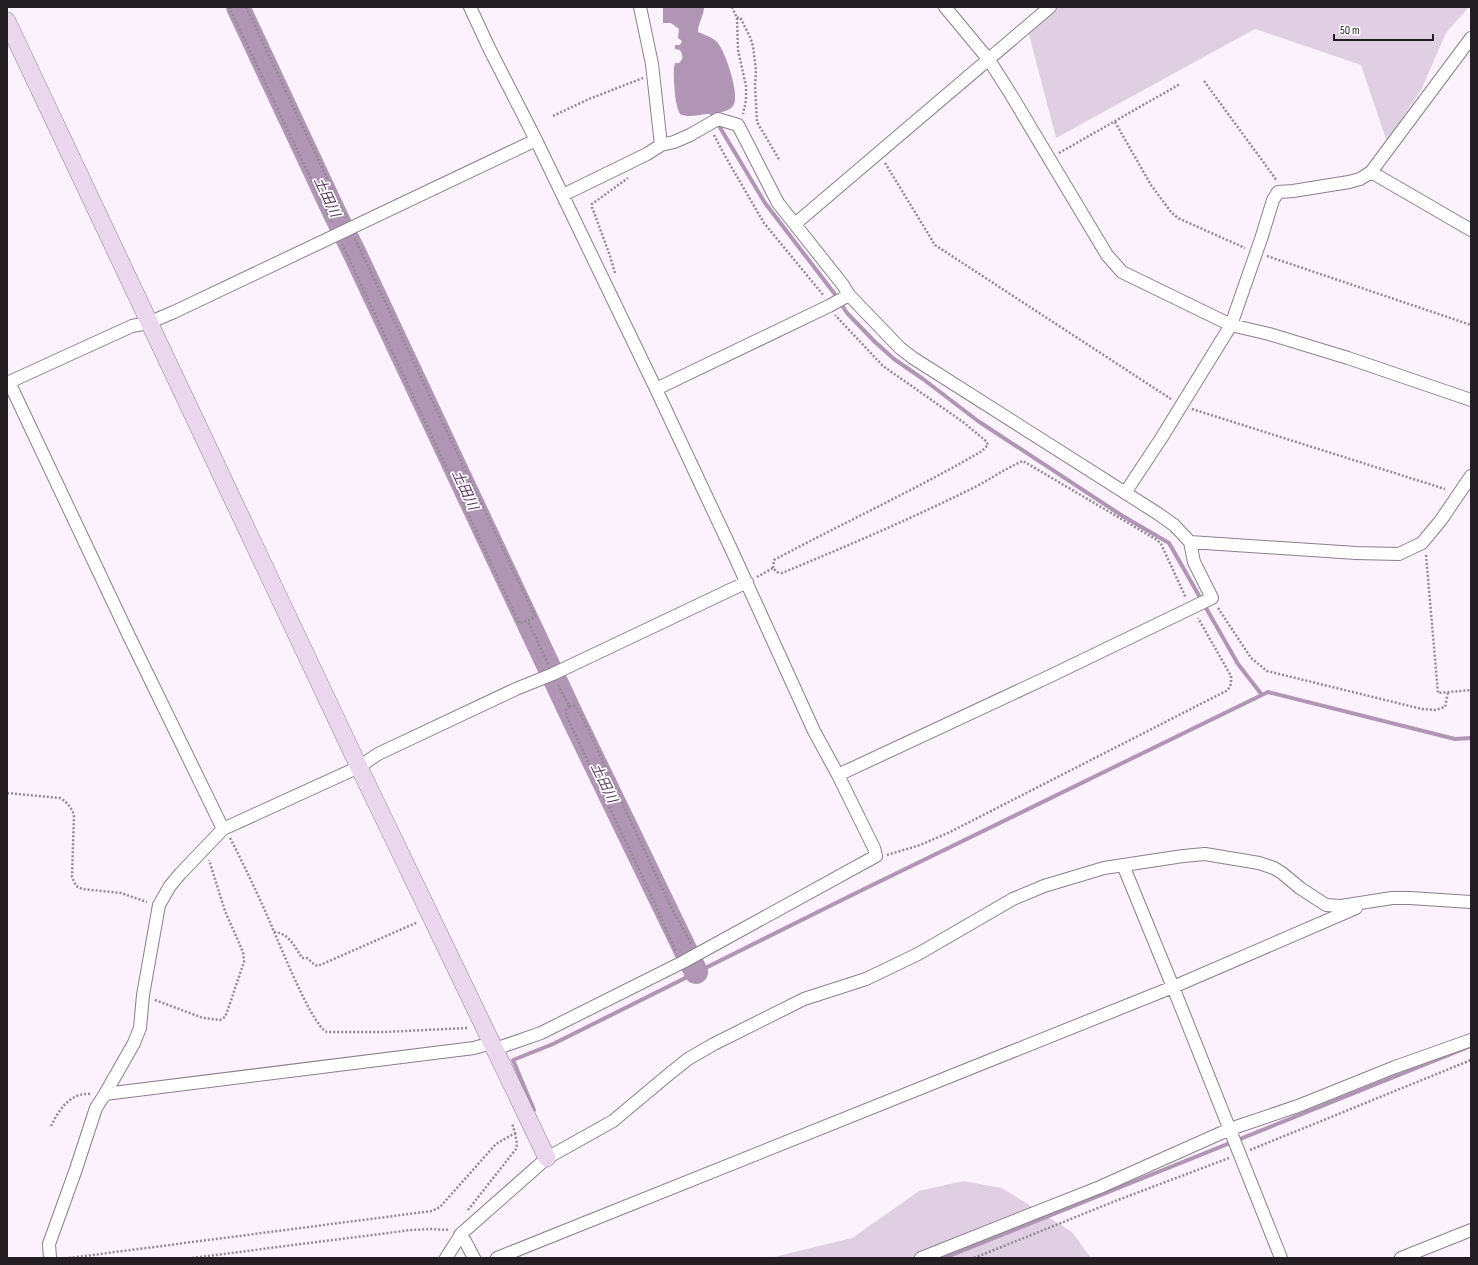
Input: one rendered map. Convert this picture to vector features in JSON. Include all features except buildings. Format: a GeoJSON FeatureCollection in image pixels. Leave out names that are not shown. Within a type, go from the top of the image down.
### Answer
{"type":"FeatureCollection","features":[{"type":"Feature","properties":{"kind":"street"},"geometry":{"type":"LineString","coordinates":[[104,1096],[493,1046],[542,1033],[680,958],[876,856],[874,848],[838,775],[814,731],[747,582],[656,389],[563,195],[470,7]]}},
{"type":"Feature","properties":{"kind":"street"},"geometry":{"type":"LineString","coordinates":[[640,7],[653,74],[661,145]]}},
{"type":"Feature","properties":{"kind":"street"},"geometry":{"type":"LineString","coordinates":[[945,7],[989,60],[1107,256],[1122,272],[1231,325],[1269,334],[1348,358],[1471,400]]}},
{"type":"Feature","properties":{"kind":"street"},"geometry":{"type":"LineString","coordinates":[[795,224],[1050,7]]}},
{"type":"Feature","properties":{"kind":"street"},"geometry":{"type":"LineString","coordinates":[[7,21],[114,245],[143,308],[148,323],[547,1158]]}},
{"type":"Feature","properties":{"kind":"street"},"geometry":{"type":"LineString","coordinates":[[1125,493],[1136,478],[1231,325],[1273,200],[1278,192],[1349,182],[1360,179],[1371,172],[1471,38]]}},
{"type":"Feature","properties":{"kind":"street"},"geometry":{"type":"LineString","coordinates":[[563,195],[647,154],[661,145],[690,136],[718,119],[738,125],[778,203],[843,285],[849,295],[900,348],[913,358],[1174,525],[1190,542],[1194,562],[1212,598],[838,775]]}},
{"type":"Feature","properties":{"kind":"street"},"geometry":{"type":"LineString","coordinates":[[224,829],[8,383],[132,326],[148,323],[536,140]]}},
{"type":"Feature","properties":{"kind":"street"},"geometry":{"type":"LineString","coordinates":[[1371,172],[1471,230]]}},
{"type":"Feature","properties":{"kind":"street"},"geometry":{"type":"LineString","coordinates":[[656,389],[849,295]]}},
{"type":"Feature","properties":{"kind":"street"},"geometry":{"type":"LineString","coordinates":[[1190,542],[1356,553],[1400,554],[1422,543],[1441,520],[1471,476]]}},
{"type":"Feature","properties":{"kind":"street"},"geometry":{"type":"LineString","coordinates":[[50,1258],[49,1244],[54,1227],[75,1172],[96,1108],[134,1043],[140,1028],[143,995],[159,905],[180,874],[224,829],[359,767],[378,754],[399,744],[516,689],[553,674],[747,582]]}},
{"type":"Feature","properties":{"kind":"street"},"geometry":{"type":"LineString","coordinates":[[446,1258],[461,1234],[547,1158],[613,1122],[688,1059],[714,1044],[804,999],[866,979],[918,954],[1013,899],[1044,886],[1104,868],[1205,854],[1259,863],[1274,868],[1300,888],[1326,905],[1341,906],[1392,898],[1471,902]]}},
{"type":"Feature","properties":{"kind":"street"},"geometry":{"type":"LineString","coordinates":[[1123,865],[1281,1258]]}},
{"type":"Feature","properties":{"kind":"street"},"geometry":{"type":"LineString","coordinates":[[497,1258],[1173,987],[1370,902]]}},
{"type":"Feature","properties":{"kind":"street"},"geometry":{"type":"LineString","coordinates":[[921,1258],[1100,1187],[1230,1129],[1298,1106],[1471,1040]]}},
{"type":"Feature","properties":{"kind":"street"},"geometry":{"type":"LineString","coordinates":[[1401,1258],[1471,1230]]}},
{"type":"Feature","properties":{"kind":"street"},"geometry":{"type":"LineString","coordinates":[[461,1234],[474,1258]]}},
{"type":"Feature","properties":{"kind":"path"},"geometry":{"type":"LineString","coordinates":[[229,7],[338,234],[519,623],[528,621],[535,616],[246,7]]}},
{"type":"Feature","properties":{"kind":"path"},"geometry":{"type":"LineString","coordinates":[[732,7],[737,18],[738,50],[746,86],[745,106],[741,121],[738,125]]}},
{"type":"Feature","properties":{"kind":"path"},"geometry":{"type":"LineString","coordinates":[[737,18],[739,17],[741,19],[753,46],[756,71],[755,85],[757,122],[780,161]]}},
{"type":"Feature","properties":{"kind":"path"},"geometry":{"type":"LineString","coordinates":[[553,116],[589,99],[653,74]]}},
{"type":"Feature","properties":{"kind":"path"},"geometry":{"type":"LineString","coordinates":[[1204,81],[1275,178],[1278,192]]}},
{"type":"Feature","properties":{"kind":"path"},"geometry":{"type":"LineString","coordinates":[[1050,159],[1180,84]]}},
{"type":"Feature","properties":{"kind":"path"},"geometry":{"type":"LineString","coordinates":[[1115,122],[1151,185],[1171,212],[1178,218],[1256,253],[1471,325]]}},
{"type":"Feature","properties":{"kind":"path"},"geometry":{"type":"LineString","coordinates":[[711,123],[713,133],[725,156],[759,214],[827,300],[832,312],[883,366],[972,429],[986,441],[988,445],[982,451],[944,473],[816,537],[774,560],[772,568],[747,582]]}},
{"type":"Feature","properties":{"kind":"path"},"geometry":{"type":"LineString","coordinates":[[878,154],[935,245],[1167,397],[1182,405],[1445,489]]}},
{"type":"Feature","properties":{"kind":"path"},"geometry":{"type":"LineString","coordinates":[[615,274],[592,204],[634,174]]}},
{"type":"Feature","properties":{"kind":"path"},"geometry":{"type":"LineString","coordinates":[[772,568],[777,572],[782,572],[838,549],[971,489],[1007,468],[1023,461],[1157,540],[1161,544],[1191,608],[1231,676],[1231,684],[1228,690],[948,833],[920,845],[885,855],[876,856]]}},
{"type":"Feature","properties":{"kind":"path"},"geometry":{"type":"LineString","coordinates":[[1422,543],[1426,553],[1438,693],[1471,690]]}},
{"type":"Feature","properties":{"kind":"path"},"geometry":{"type":"LineString","coordinates":[[1212,598],[1251,658],[1267,671],[1422,709],[1435,710],[1445,707],[1448,692]]}},
{"type":"Feature","properties":{"kind":"path"},"geometry":{"type":"LineString","coordinates":[[528,621],[569,706]]}},
{"type":"Feature","properties":{"kind":"path"},"geometry":{"type":"LineString","coordinates":[[569,706],[575,706],[583,718],[672,909],[696,951]]}},
{"type":"Feature","properties":{"kind":"path"},"geometry":{"type":"LineString","coordinates":[[569,706],[566,709],[566,715],[680,958]]}},
{"type":"Feature","properties":{"kind":"path"},"geometry":{"type":"LineString","coordinates":[[7,793],[60,798],[67,802],[74,815],[72,877],[76,886],[121,893],[144,902],[159,905]]}},
{"type":"Feature","properties":{"kind":"path"},"geometry":{"type":"LineString","coordinates":[[224,829],[262,903],[305,1000],[318,1024],[323,1030],[327,1032],[468,1029],[482,1024]]}},
{"type":"Feature","properties":{"kind":"path"},"geometry":{"type":"LineString","coordinates":[[143,995],[203,1018],[220,1020],[225,1017],[244,962],[243,952],[225,911],[208,858],[203,852]]}},
{"type":"Feature","properties":{"kind":"path"},"geometry":{"type":"LineString","coordinates":[[274,932],[280,932],[288,938],[302,958],[307,958],[314,965],[318,966],[431,917]]}},
{"type":"Feature","properties":{"kind":"path"},"geometry":{"type":"LineString","coordinates":[[974,1258],[1118,1200],[1240,1154],[1471,1060]]}},
{"type":"Feature","properties":{"kind":"path"},"geometry":{"type":"LineString","coordinates":[[51,1126],[67,1102],[73,1097],[84,1094],[104,1096]]}},
{"type":"Feature","properties":{"kind":"path"},"geometry":{"type":"LineString","coordinates":[[466,1213],[474,1200],[510,1159],[516,1149],[518,1144],[512,1122]]}},
{"type":"Feature","properties":{"kind":"path"},"geometry":{"type":"LineString","coordinates":[[69,1258],[432,1211],[440,1207],[496,1144],[515,1133]]}},
{"type":"Feature","properties":{"kind":"path"},"geometry":{"type":"LineString","coordinates":[[192,1258],[411,1230],[446,1230],[457,1226],[461,1234]]}},
{"type":"Feature","properties":{"kind":"shaded area"},"geometry":{"type":"Polygon","coordinates":[[[663,7],[704,7],[698,32],[717,42],[728,63],[734,84],[735,101],[733,106],[728,110],[690,116],[680,114],[677,106],[674,71],[675,63],[679,63],[682,60],[682,54],[680,50],[675,49],[675,45],[680,45],[682,41],[678,38],[679,29],[671,23],[663,23],[663,7]]]}},
{"type":"Feature","properties":{"kind":"shaded area"},"geometry":{"type":"Polygon","coordinates":[[[1054,7],[1469,7],[1446,33],[1421,90],[1387,142],[1361,65],[1255,29],[1056,138],[1027,27],[1054,7]]]}},
{"type":"Feature","properties":{"kind":"shaded area"},"geometry":{"type":"Polygon","coordinates":[[[963,1181],[1002,1188],[1072,1232],[1091,1258],[770,1258],[852,1238],[919,1191],[963,1181]]]}},
{"type":"Feature","properties":{"kind":"waterway","name":"土田川"},"geometry":{"type":"LineString","coordinates":[[238,7],[573,718],[696,972]]}},
{"type":"Feature","properties":{"kind":"waterway"},"geometry":{"type":"LineString","coordinates":[[709,109],[765,203],[834,293],[847,313],[894,359],[978,421],[1121,515],[1169,543],[1238,664],[1262,695]]}},
{"type":"Feature","properties":{"kind":"waterway"},"geometry":{"type":"LineString","coordinates":[[534,1110],[513,1060],[553,1044],[854,894],[1268,692],[1455,739],[1471,738]]}},
{"type":"Feature","properties":{"kind":"waterway"},"geometry":{"type":"LineString","coordinates":[[944,1258],[1471,1046]]}}]}
